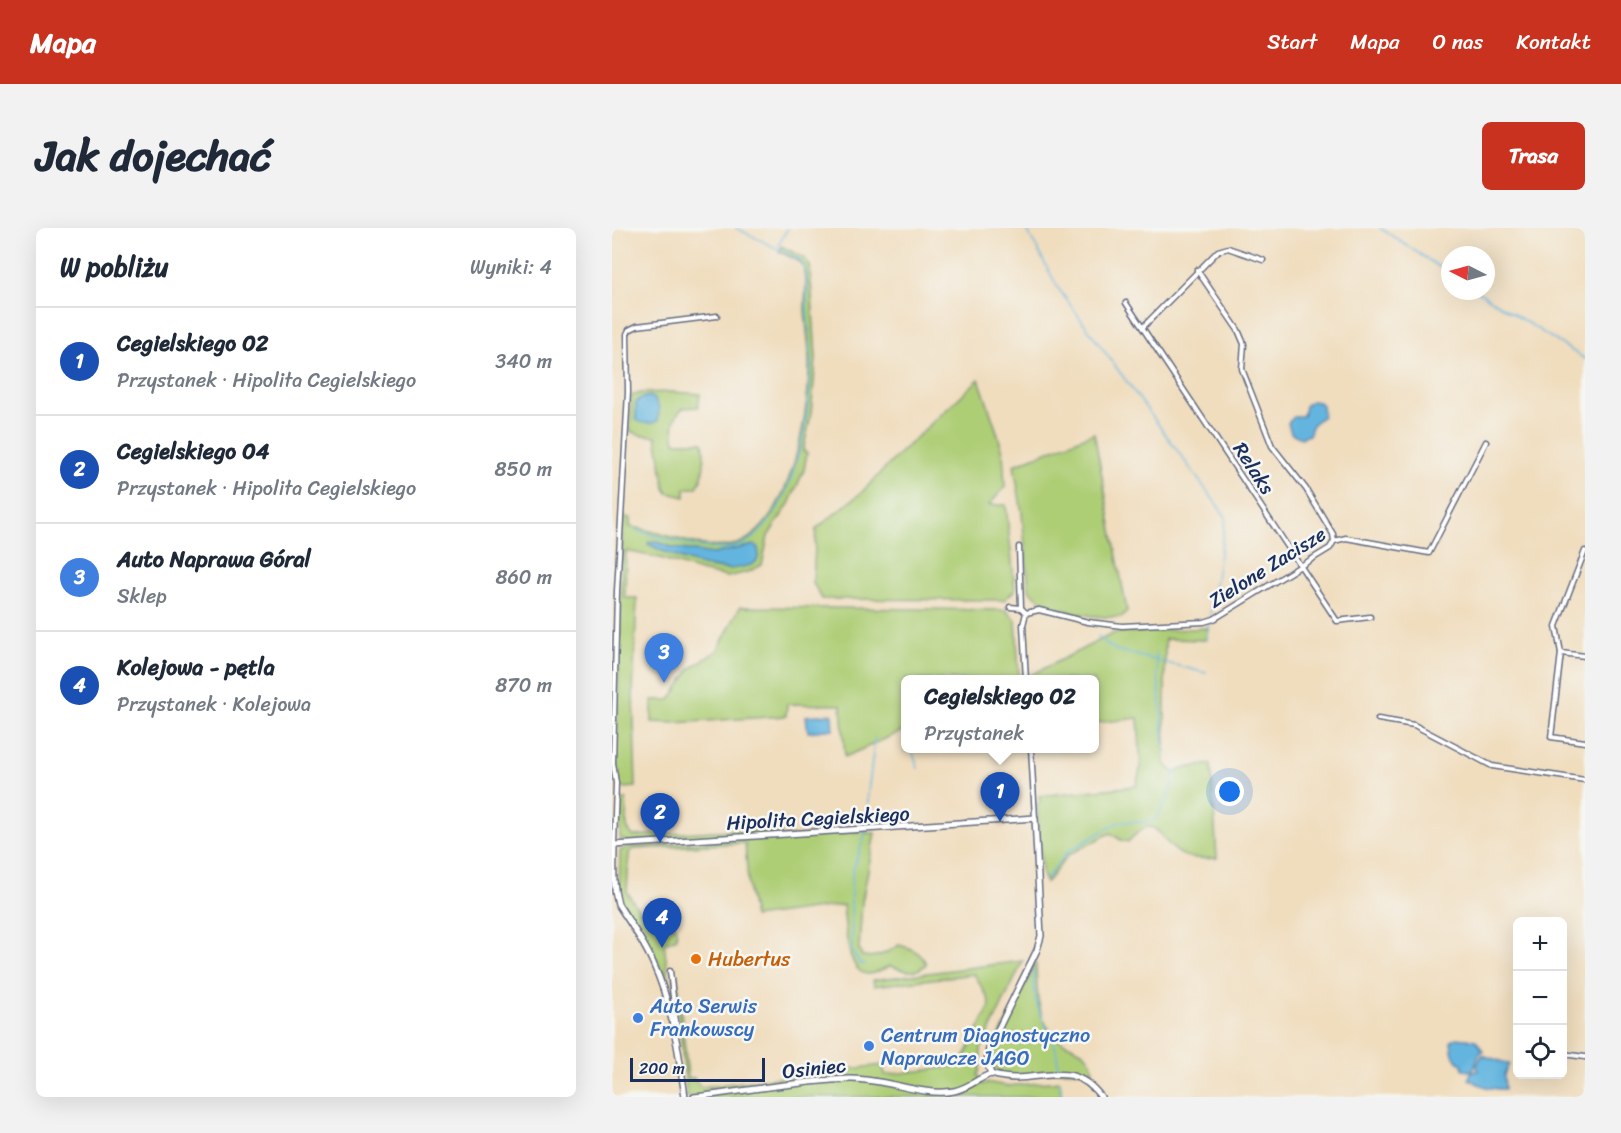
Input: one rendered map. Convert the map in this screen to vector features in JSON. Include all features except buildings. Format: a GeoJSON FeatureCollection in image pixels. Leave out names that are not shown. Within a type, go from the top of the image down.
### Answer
{"type":"FeatureCollection","features":[{"type":"Feature","properties":{"kind":"street"},"geometry":{"type":"LineString","coordinates":[[1143,327],[1197,270],[1223,249],[1228,248],[1263,260]]}},
{"type":"Feature","properties":{"kind":"street"},"geometry":{"type":"LineString","coordinates":[[1197,270],[1238,330],[1244,344],[1242,369],[1272,446],[1306,489],[1333,534],[1334,541]]}},
{"type":"Feature","properties":{"kind":"street","name":"Relaks"},"geometry":{"type":"LineString","coordinates":[[1126,303],[1337,621],[1370,617]]}},
{"type":"Feature","properties":{"kind":"street"},"geometry":{"type":"LineString","coordinates":[[679,1053],[658,975],[650,957],[618,904],[613,886],[617,591],[626,436],[627,334],[629,330],[638,326],[717,316]]}},
{"type":"Feature","properties":{"kind":"street","name":"Zielone Zacisze"},"geometry":{"type":"LineString","coordinates":[[1026,613],[1039,610],[1088,622],[1122,626],[1209,621],[1330,548],[1334,541],[1346,538],[1429,553],[1486,442]]}},
{"type":"Feature","properties":{"kind":"street"},"geometry":{"type":"LineString","coordinates":[[1019,547],[1021,608]]}},
{"type":"Feature","properties":{"kind":"street"},"geometry":{"type":"LineString","coordinates":[[1585,551],[1556,626],[1561,653],[1551,737],[1585,742]]}},
{"type":"Feature","properties":{"kind":"street"},"geometry":{"type":"LineString","coordinates":[[1010,607],[1021,608],[1026,613],[1023,625],[1026,675]]}},
{"type":"Feature","properties":{"kind":"street"},"geometry":{"type":"LineString","coordinates":[[1561,653],[1585,656]]}},
{"type":"Feature","properties":{"kind":"street"},"geometry":{"type":"LineString","coordinates":[[1378,719],[1414,725],[1492,766],[1585,780]]}},
{"type":"Feature","properties":{"kind":"street"},"geometry":{"type":"LineString","coordinates":[[1031,753],[1041,936],[1037,950],[989,1048],[987,1062],[991,1074],[1010,1079],[1071,1074],[1086,1081],[1101,1097]]}},
{"type":"Feature","properties":{"kind":"street","name":"Hipolita Cegielskiego"},"geometry":{"type":"LineString","coordinates":[[614,845],[1035,818]]}},
{"type":"Feature","properties":{"kind":"street"},"geometry":{"type":"LineString","coordinates":[[1024,820],[1036,829]]}},
{"type":"Feature","properties":{"kind":"street"},"geometry":{"type":"LineString","coordinates":[[670,970],[685,1097]]}},
{"type":"Feature","properties":{"kind":"street"},"geometry":{"type":"LineString","coordinates":[[1567,1055],[1585,1057]]}},
{"type":"Feature","properties":{"kind":"street","name":"Osiniec"},"geometry":{"type":"LineString","coordinates":[[694,1097],[850,1079],[887,1082],[922,1091],[942,1093],[964,1089],[991,1074]]}},
{"type":"Feature","properties":{"kind":"green space"},"geometry":{"type":"Polygon","coordinates":[[[781,246],[804,258],[810,266],[816,358],[811,414],[803,451],[807,453],[804,470],[789,504],[768,536],[762,565],[748,572],[727,577],[626,551],[625,598],[637,598],[633,692],[636,787],[623,788],[620,786],[616,764],[623,517],[630,518],[630,527],[701,545],[729,546],[742,542],[760,529],[774,509],[786,485],[795,458],[807,403],[809,377],[804,270],[798,260],[779,252],[781,246]]]}},
{"type":"Feature","properties":{"kind":"green space"},"geometry":{"type":"Polygon","coordinates":[[[979,379],[1003,452],[1005,487],[989,505],[1006,505],[1015,590],[1004,600],[822,599],[813,583],[816,529],[862,492],[979,379]]]}},
{"type":"Feature","properties":{"kind":"green space"},"geometry":{"type":"Polygon","coordinates":[[[641,393],[700,394],[698,407],[683,408],[674,424],[675,442],[703,442],[702,477],[697,487],[685,489],[685,497],[668,493],[665,488],[656,436],[641,435],[630,431],[631,396],[641,393]]]}},
{"type":"Feature","properties":{"kind":"green space"},"geometry":{"type":"Polygon","coordinates":[[[1094,433],[1127,611],[1122,617],[1075,613],[1045,603],[1029,590],[1022,513],[1014,465],[1094,433]]]}},
{"type":"Feature","properties":{"kind":"green space"},"geometry":{"type":"Polygon","coordinates":[[[740,607],[1006,610],[1016,620],[1019,675],[901,675],[901,732],[845,757],[841,705],[787,704],[786,716],[674,723],[652,722],[652,700],[670,700],[691,668],[717,651],[740,607]]]}},
{"type":"Feature","properties":{"kind":"green space"},"geometry":{"type":"Polygon","coordinates":[[[1208,628],[1206,640],[1165,639],[1165,764],[1175,773],[1180,769],[1211,764],[1217,858],[1200,859],[1184,856],[1168,844],[1154,828],[1150,827],[1144,828],[1128,842],[1110,833],[1068,855],[1046,883],[1042,875],[1037,804],[1040,803],[1039,796],[1136,786],[1141,766],[1138,718],[1099,723],[1099,675],[1031,675],[1114,633],[1208,628]]]}},
{"type":"Feature","properties":{"kind":"green space"},"geometry":{"type":"Polygon","coordinates":[[[626,799],[627,828],[633,836],[780,827],[781,833],[626,842],[621,840],[620,836],[621,800],[626,799]]]}},
{"type":"Feature","properties":{"kind":"green space"},"geometry":{"type":"Polygon","coordinates":[[[866,831],[866,833],[875,833],[862,902],[859,949],[862,956],[873,957],[886,953],[899,945],[915,951],[924,960],[926,964],[918,970],[909,971],[890,966],[870,974],[860,971],[855,965],[848,945],[843,905],[754,917],[749,893],[745,843],[634,849],[629,853],[627,892],[640,912],[644,910],[670,927],[676,926],[677,938],[664,943],[673,1014],[671,1013],[664,976],[659,964],[619,894],[620,851],[627,847],[866,831]]]}},
{"type":"Feature","properties":{"kind":"green space"},"geometry":{"type":"Polygon","coordinates":[[[1023,961],[981,1049],[978,1075],[982,1084],[1007,1086],[1060,1081],[1062,1097],[687,1097],[674,978],[677,974],[688,1078],[694,1078],[702,1087],[883,1065],[885,1075],[960,1066],[990,1006],[974,974],[874,986],[873,980],[1023,961]]]}},
{"type":"Feature","properties":{"kind":"green space"},"geometry":{"type":"Polygon","coordinates":[[[1036,964],[1038,1000],[1046,1024],[1057,1038],[1088,1056],[1093,1072],[1063,1071],[1007,1076],[994,1067],[992,1050],[1030,976],[1033,965],[1036,964]]]}},
{"type":"Feature","properties":{"kind":"water"},"geometry":{"type":"Polygon","coordinates":[[[649,396],[654,398],[659,408],[658,421],[647,423],[638,421],[636,420],[636,403],[639,399],[649,396]]]}},
{"type":"Feature","properties":{"kind":"water"},"geometry":{"type":"Polygon","coordinates":[[[1311,401],[1322,405],[1323,416],[1313,424],[1309,435],[1301,438],[1291,433],[1288,423],[1295,416],[1303,416],[1305,406],[1311,401]]]}},
{"type":"Feature","properties":{"kind":"water"},"geometry":{"type":"Polygon","coordinates":[[[655,541],[674,548],[713,554],[754,545],[757,546],[759,553],[756,561],[751,565],[731,569],[718,568],[686,560],[648,544],[655,541]]]}},
{"type":"Feature","properties":{"kind":"water"},"geometry":{"type":"Polygon","coordinates":[[[832,714],[833,729],[808,732],[806,716],[832,714]]]}},
{"type":"Feature","properties":{"kind":"water"},"geometry":{"type":"Polygon","coordinates":[[[1456,1038],[1476,1040],[1483,1051],[1479,1054],[1474,1069],[1468,1071],[1463,1069],[1462,1064],[1454,1057],[1451,1041],[1456,1038]]]}},
{"type":"Feature","properties":{"kind":"water"},"geometry":{"type":"Polygon","coordinates":[[[1482,1055],[1509,1064],[1504,1075],[1505,1089],[1486,1087],[1469,1079],[1471,1072],[1478,1071],[1477,1065],[1482,1055]]]}},
{"type":"Feature","properties":{"kind":"waterway"},"geometry":{"type":"LineString","coordinates":[[636,530],[705,547],[732,547],[743,544],[761,530],[776,511],[796,461],[808,406],[810,380],[811,352],[806,271],[800,260],[736,228]]}},
{"type":"Feature","properties":{"kind":"waterway"},"geometry":{"type":"LineString","coordinates":[[778,245],[788,228]]}},
{"type":"Feature","properties":{"kind":"waterway"},"geometry":{"type":"LineString","coordinates":[[1026,228],[1058,288],[1226,517],[1206,640]]}},
{"type":"Feature","properties":{"kind":"waterway"},"geometry":{"type":"LineString","coordinates":[[1380,228],[1441,268]]}},
{"type":"Feature","properties":{"kind":"waterway"},"geometry":{"type":"LineString","coordinates":[[1491,300],[1585,359]]}},
{"type":"Feature","properties":{"kind":"waterway"},"geometry":{"type":"LineString","coordinates":[[1098,636],[1116,650],[1206,673]]}},
{"type":"Feature","properties":{"kind":"waterway"},"geometry":{"type":"LineString","coordinates":[[1156,652],[1165,757]]}},
{"type":"Feature","properties":{"kind":"waterway"},"geometry":{"type":"LineString","coordinates":[[867,826],[868,793],[875,738]]}},
{"type":"Feature","properties":{"kind":"waterway"},"geometry":{"type":"LineString","coordinates":[[913,753],[918,768]]}},
{"type":"Feature","properties":{"kind":"waterway"},"geometry":{"type":"LineString","coordinates":[[1174,777],[1175,773]]}},
{"type":"Feature","properties":{"kind":"waterway"},"geometry":{"type":"LineString","coordinates":[[1046,879],[1067,852],[1117,823],[1149,822],[1155,819],[1165,803],[1173,781]]}},
{"type":"Feature","properties":{"kind":"waterway"},"geometry":{"type":"LineString","coordinates":[[865,964],[860,964],[852,951],[851,884],[853,870],[866,831]]}},
{"type":"Feature","properties":{"kind":"waterway"},"geometry":{"type":"LineString","coordinates":[[1033,895],[1033,925]]}},
{"type":"Feature","properties":{"kind":"waterway"},"geometry":{"type":"LineString","coordinates":[[1034,971],[1037,1004],[1056,1050],[1058,1070]]}},
{"type":"Feature","properties":{"kind":"waterway"},"geometry":{"type":"LineString","coordinates":[[1060,1081],[1062,1097]]}},
{"type":"Feature","properties":{"kind":"place","name":"Auto Naprawa Góral"},"geometry":{"type":"Point","coordinates":[664,683]}},
{"type":"Feature","properties":{"kind":"place","name":"Cegielskiego 02"},"geometry":{"type":"Point","coordinates":[1000,822]}},
{"type":"Feature","properties":{"kind":"place","name":"Cegielskiego 04"},"geometry":{"type":"Point","coordinates":[660,843]}},
{"type":"Feature","properties":{"kind":"place","name":"Kolejowa - pętla"},"geometry":{"type":"Point","coordinates":[662,948]}},
{"type":"Feature","properties":{"kind":"place","name":"Hubertus"},"geometry":{"type":"Point","coordinates":[696,959]}},
{"type":"Feature","properties":{"kind":"place","name":"Auto Serwis Frankowscy"},"geometry":{"type":"Point","coordinates":[638,1018]}},
{"type":"Feature","properties":{"kind":"place","name":"Centrum Diagnostyczno Naprawcze JAGO"},"geometry":{"type":"Point","coordinates":[869,1046]}}]}
